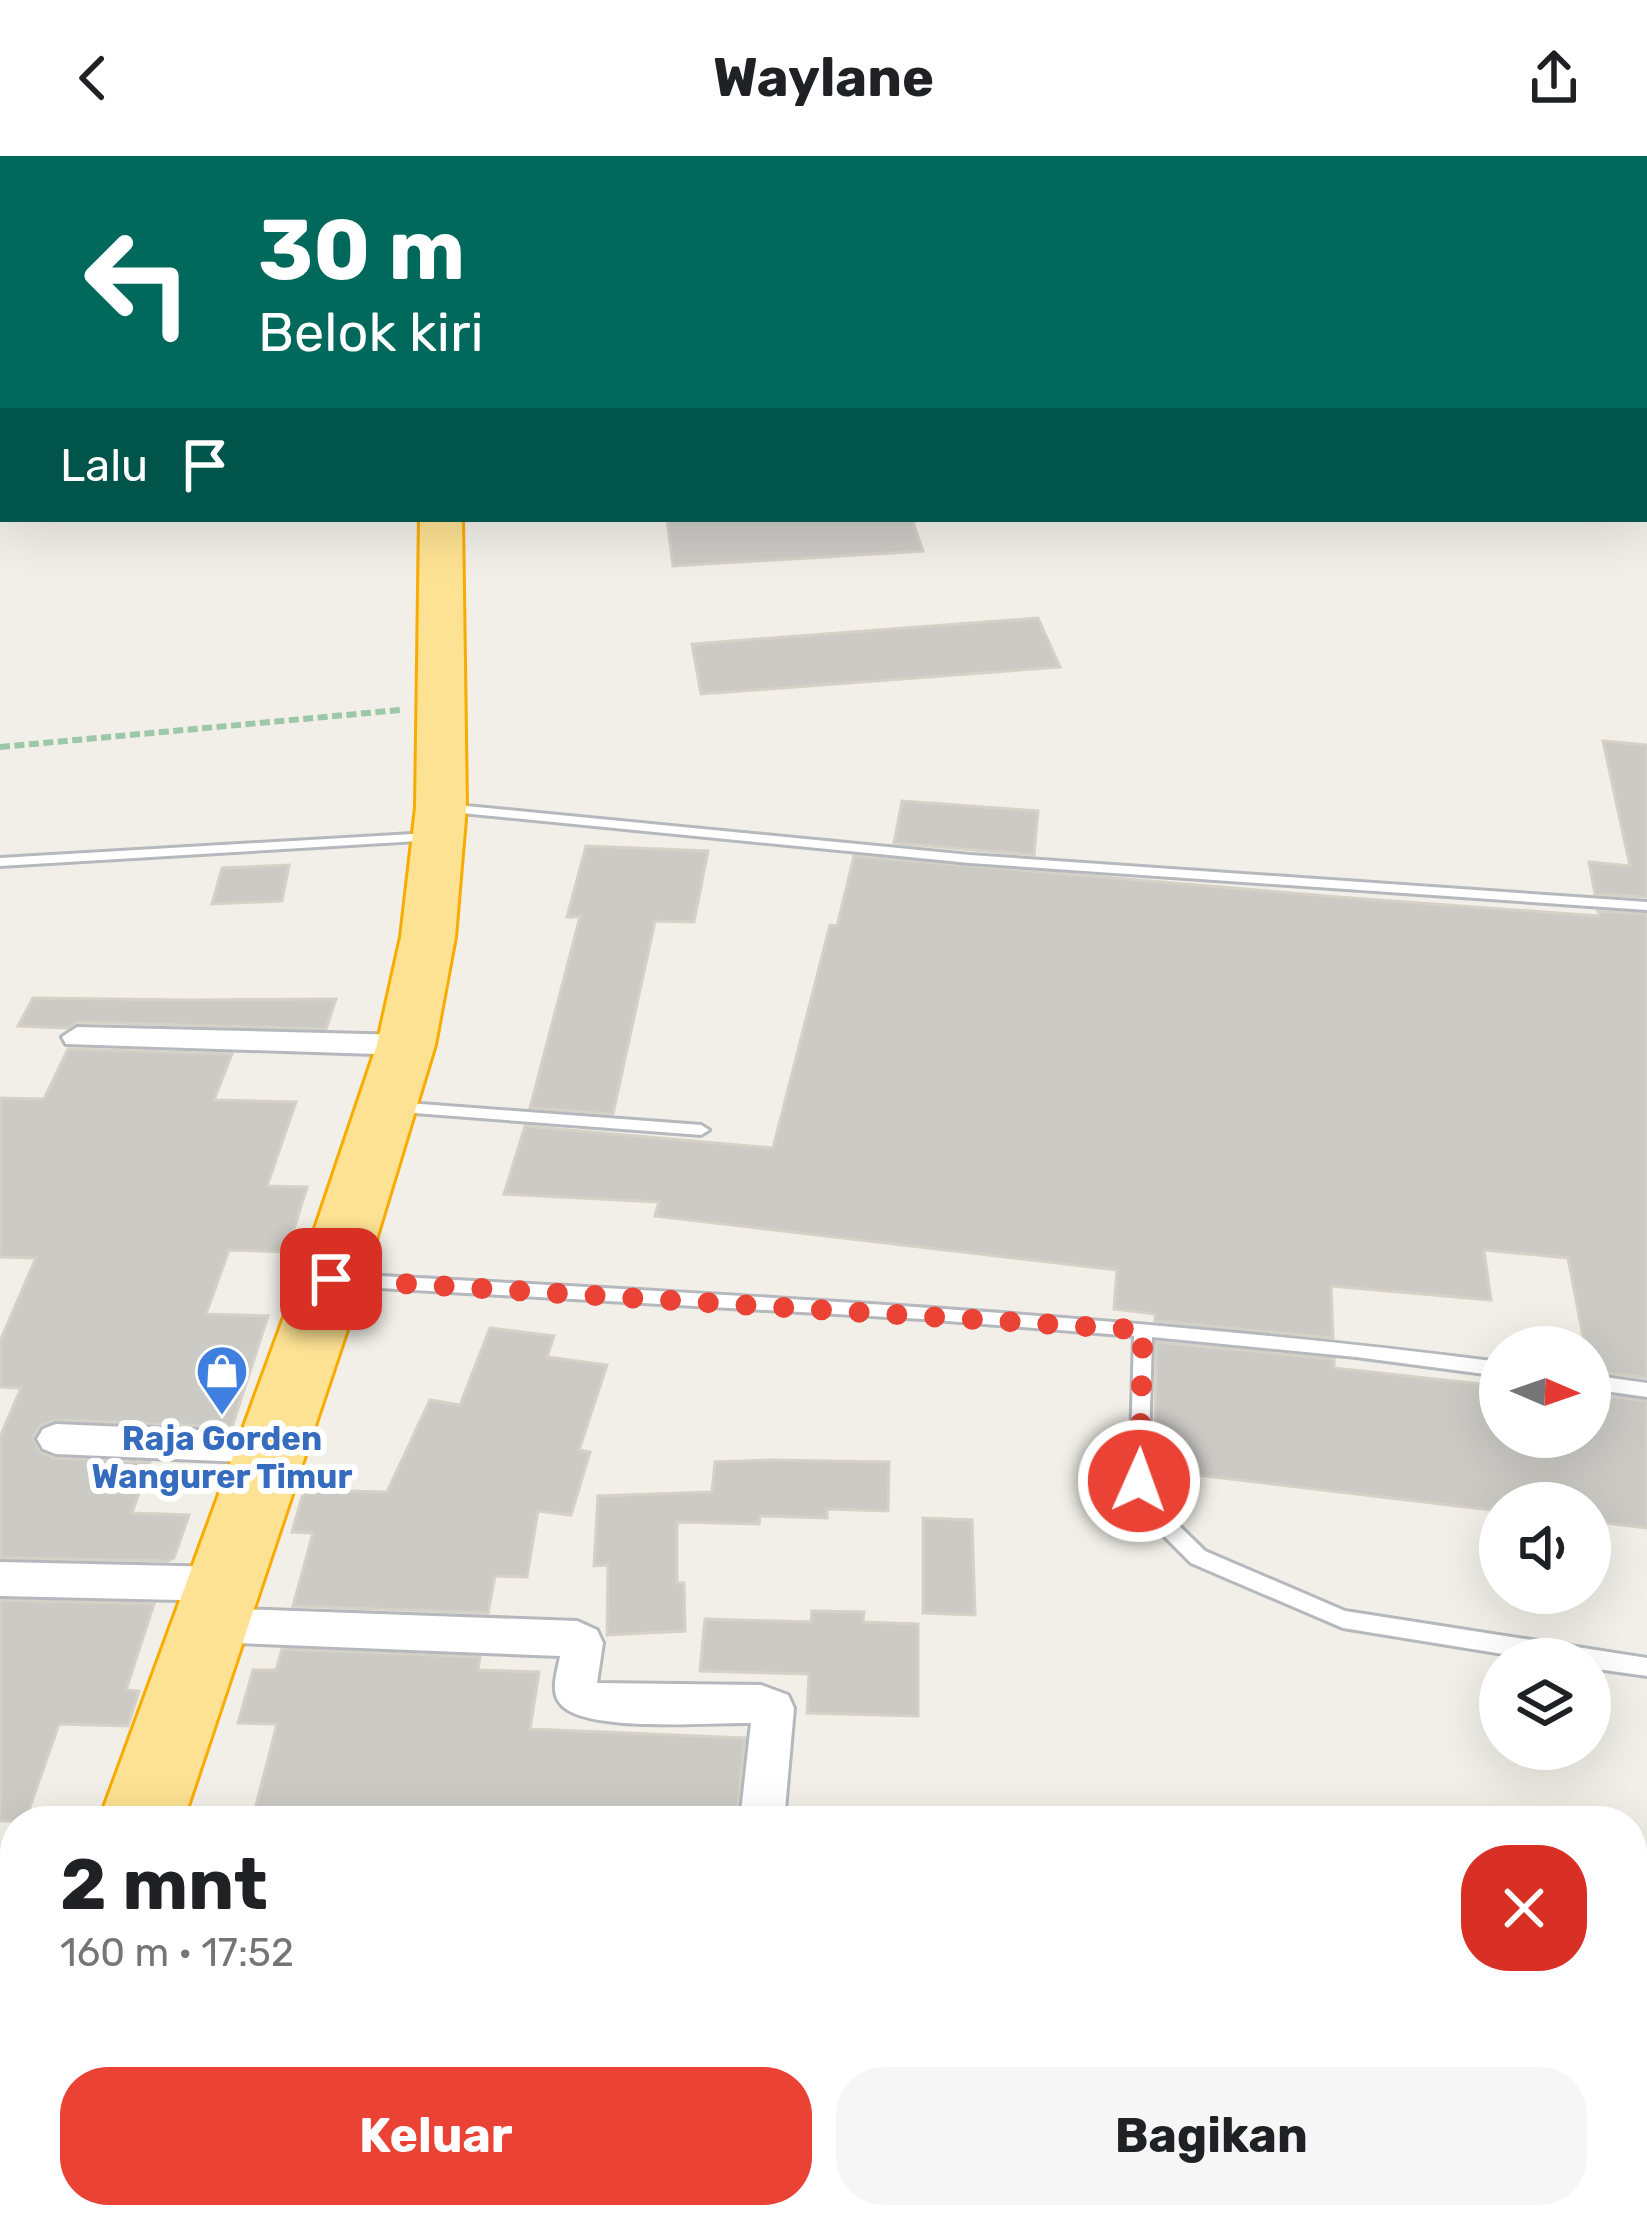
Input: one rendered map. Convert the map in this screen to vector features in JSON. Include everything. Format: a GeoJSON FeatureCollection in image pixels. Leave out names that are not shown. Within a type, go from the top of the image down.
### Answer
{"type":"FeatureCollection","features":[{"type":"Feature","properties":{"kind":"highway"},"geometry":{"type":"LineString","coordinates":[[146,1806],[331,1279],[406,1045],[428,937],[440,822],[441,522]]}},
{"type":"Feature","properties":{"kind":"street"},"geometry":{"type":"LineString","coordinates":[[77,1037],[406,1045]]}},
{"type":"Feature","properties":{"kind":"street"},"geometry":{"type":"LineString","coordinates":[[56,1439],[269,1448]]}},
{"type":"Feature","properties":{"kind":"street"},"geometry":{"type":"LineString","coordinates":[[0,1580],[577,1639],[584,1643],[575,1692],[588,1702],[761,1703],[773,1708],[763,1806]]}},
{"type":"Feature","properties":{"kind":"lane"},"geometry":{"type":"LineString","coordinates":[[0,862],[440,822],[1647,906]]}},
{"type":"Feature","properties":{"kind":"lane"},"geometry":{"type":"LineString","coordinates":[[388,1107],[701,1130]]}},
{"type":"Feature","properties":{"kind":"lane"},"geometry":{"type":"LineString","coordinates":[[331,1279],[1143,1330],[1354,1348],[1479,1366]]}},
{"type":"Feature","properties":{"kind":"lane"},"geometry":{"type":"LineString","coordinates":[[1143,1330],[1139,1481],[1154,1513],[1198,1557],[1343,1619],[1479,1641]]}},
{"type":"Feature","properties":{"kind":"lane"},"geometry":{"type":"LineString","coordinates":[[1611,1385],[1647,1390]]}},
{"type":"Feature","properties":{"kind":"lane"},"geometry":{"type":"LineString","coordinates":[[1611,1662],[1647,1667]]}},
{"type":"Feature","properties":{"kind":"path"},"geometry":{"type":"LineString","coordinates":[[0,747],[443,706]]}},
{"type":"Feature","properties":{"kind":"building"},"geometry":{"type":"Polygon","coordinates":[[[667,522],[913,522],[923,551],[673,566],[667,522]]]}},
{"type":"Feature","properties":{"kind":"building"},"geometry":{"type":"Polygon","coordinates":[[[1038,618],[1060,667],[701,694],[692,644],[1038,618]]]}},
{"type":"Feature","properties":{"kind":"building"},"geometry":{"type":"Polygon","coordinates":[[[1603,741],[1647,745],[1647,897],[1595,894],[1589,862],[1630,866],[1603,741]]]}},
{"type":"Feature","properties":{"kind":"building"},"geometry":{"type":"Polygon","coordinates":[[[902,801],[1038,811],[1034,855],[894,843],[902,801]]]}},
{"type":"Feature","properties":{"kind":"building"},"geometry":{"type":"Polygon","coordinates":[[[586,846],[708,851],[694,922],[655,921],[613,1114],[530,1108],[580,917],[567,917],[586,846]]]}},
{"type":"Feature","properties":{"kind":"building"},"geometry":{"type":"Polygon","coordinates":[[[854,856],[1351,898],[1599,916],[1598,911],[1647,914],[1647,1378],[1611,1374],[1611,1326],[1581,1326],[1568,1258],[1484,1250],[1491,1300],[1331,1286],[1333,1338],[1155,1321],[1155,1314],[1114,1309],[1117,1270],[655,1216],[659,1202],[504,1194],[525,1126],[773,1148],[830,925],[837,926],[854,856]]]}},
{"type":"Feature","properties":{"kind":"building"},"geometry":{"type":"Polygon","coordinates":[[[289,865],[282,901],[212,904],[222,868],[289,865]]]}},
{"type":"Feature","properties":{"kind":"building"},"geometry":{"type":"Polygon","coordinates":[[[33,998],[336,999],[326,1029],[77,1022],[67,1028],[18,1026],[33,998]]]}},
{"type":"Feature","properties":{"kind":"building"},"geometry":{"type":"Polygon","coordinates":[[[68,1049],[232,1054],[214,1100],[296,1102],[267,1186],[307,1187],[287,1252],[229,1250],[206,1314],[268,1316],[232,1427],[56,1420],[41,1425],[33,1437],[39,1451],[54,1458],[150,1462],[132,1513],[189,1515],[174,1558],[168,1561],[0,1558],[0,1437],[21,1388],[0,1387],[0,1341],[36,1258],[0,1257],[0,1098],[44,1099],[68,1049]]]}},
{"type":"Feature","properties":{"kind":"building"},"geometry":{"type":"Polygon","coordinates":[[[490,1328],[554,1336],[547,1357],[607,1365],[579,1450],[590,1452],[571,1515],[538,1511],[527,1577],[495,1576],[488,1613],[293,1606],[313,1533],[292,1532],[304,1490],[387,1492],[430,1400],[460,1405],[490,1328]]]}},
{"type":"Feature","properties":{"kind":"building"},"geometry":{"type":"Polygon","coordinates":[[[1156,1342],[1334,1359],[1334,1368],[1479,1384],[1479,1458],[1611,1458],[1611,1397],[1647,1401],[1647,1528],[1611,1524],[1611,1482],[1479,1482],[1479,1509],[1155,1470],[1156,1342]]]}},
{"type":"Feature","properties":{"kind":"building"},"geometry":{"type":"Polygon","coordinates":[[[715,1462],[889,1462],[888,1511],[827,1509],[827,1518],[760,1516],[759,1524],[677,1522],[677,1583],[684,1583],[685,1631],[607,1635],[608,1565],[594,1566],[598,1496],[712,1492],[715,1462]]]}},
{"type":"Feature","properties":{"kind":"building"},"geometry":{"type":"Polygon","coordinates":[[[923,1518],[972,1520],[975,1615],[923,1613],[923,1518]]]}},
{"type":"Feature","properties":{"kind":"building"},"geometry":{"type":"Polygon","coordinates":[[[0,1600],[154,1604],[126,1690],[139,1691],[128,1726],[59,1724],[30,1806],[0,1806],[0,1600]]]}},
{"type":"Feature","properties":{"kind":"building"},"geometry":{"type":"Polygon","coordinates":[[[812,1611],[864,1612],[863,1622],[918,1624],[918,1716],[807,1713],[809,1674],[700,1671],[705,1619],[811,1622],[812,1611]]]}},
{"type":"Feature","properties":{"kind":"building"},"geometry":{"type":"Polygon","coordinates":[[[282,1649],[480,1657],[478,1670],[539,1672],[530,1729],[745,1738],[738,1806],[256,1806],[277,1724],[238,1723],[253,1670],[276,1670],[282,1649]]]}},
{"type":"Feature","properties":{"kind":"place","name":"Raja Gorden Wangurer Timur"},"geometry":{"type":"Point","coordinates":[222,1417]}},
{"type":"Feature","properties":{"kind":"route"},"geometry":{"type":"LineString","coordinates":[[331,1279],[1143,1330],[1139,1481]]}}]}
